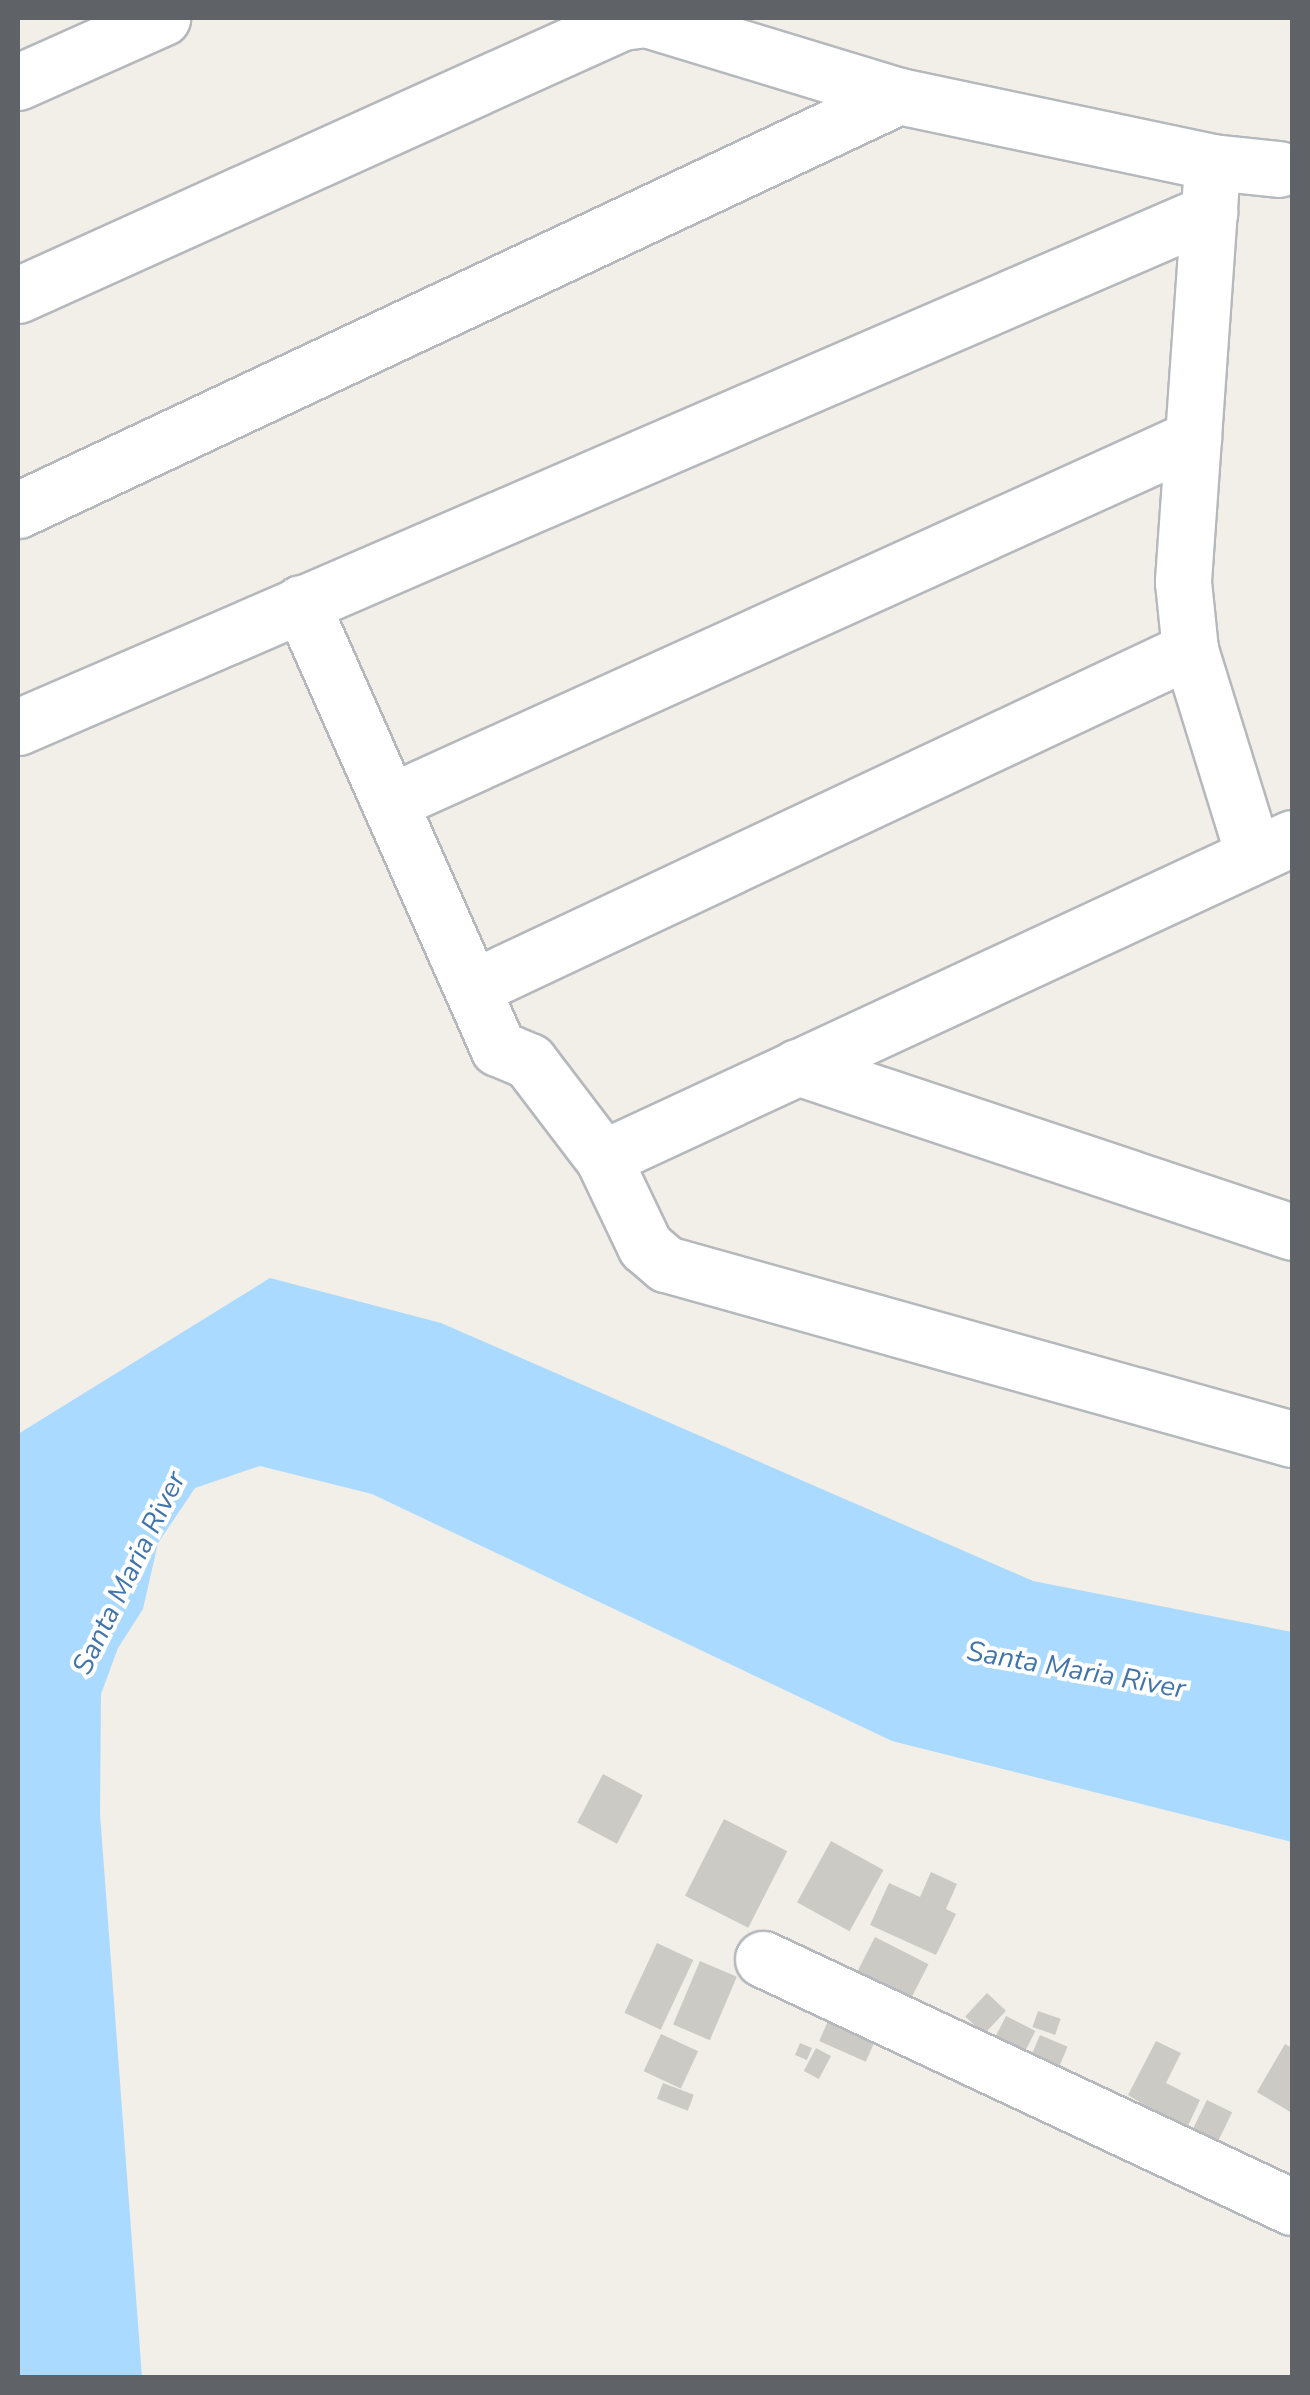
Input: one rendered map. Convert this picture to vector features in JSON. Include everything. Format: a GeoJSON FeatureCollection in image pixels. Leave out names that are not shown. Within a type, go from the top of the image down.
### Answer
{"type":"FeatureCollection","features":[{"type":"Feature","properties":{"kind":"street"},"geometry":{"type":"LineString","coordinates":[[18,82],[97,31],[162,18]]}},
{"type":"Feature","properties":{"kind":"street"},"geometry":{"type":"LineString","coordinates":[[18,295],[622,22],[671,24],[1210,187]]}},
{"type":"Feature","properties":{"kind":"street"},"geometry":{"type":"LineString","coordinates":[[18,510],[899,96]]}},
{"type":"Feature","properties":{"kind":"street"},"geometry":{"type":"LineString","coordinates":[[18,727],[301,603],[1210,187],[1279,168]]}},
{"type":"Feature","properties":{"kind":"street"},"geometry":{"type":"LineString","coordinates":[[603,1158],[1272,846],[1190,650],[1184,582],[1210,187]]}},
{"type":"Feature","properties":{"kind":"street"},"geometry":{"type":"LineString","coordinates":[[390,802],[1193,438]]}},
{"type":"Feature","properties":{"kind":"street"},"geometry":{"type":"LineString","coordinates":[[301,603],[498,1048],[529,1061],[603,1158],[645,1246],[666,1264],[1292,1439]]}},
{"type":"Feature","properties":{"kind":"street"},"geometry":{"type":"LineString","coordinates":[[472,988],[1190,650]]}},
{"type":"Feature","properties":{"kind":"street"},"geometry":{"type":"LineString","coordinates":[[797,1068],[1292,1232]]}},
{"type":"Feature","properties":{"kind":"street"},"geometry":{"type":"LineString","coordinates":[[763,1960],[1292,2207]]}},
{"type":"Feature","properties":{"kind":"water","name":"Santa Maria River"},"geometry":{"type":"Polygon","coordinates":[[[270,1278],[441,1323],[1033,1581],[1292,1632],[1292,1842],[892,1741],[372,1494],[260,1466],[195,1488],[158,1543],[143,1609],[118,1648],[101,1694],[100,1814],[142,2377],[18,2377],[18,1434],[270,1278]]]}},
{"type":"Feature","properties":{"kind":"building"},"geometry":{"type":"Polygon","coordinates":[[[603,1774],[643,1795],[617,1844],[577,1823],[603,1774]]]}},
{"type":"Feature","properties":{"kind":"building"},"geometry":{"type":"Polygon","coordinates":[[[724,1819],[787,1851],[748,1928],[685,1896],[724,1819]]]}},
{"type":"Feature","properties":{"kind":"building"},"geometry":{"type":"Polygon","coordinates":[[[831,1841],[883,1870],[850,1931],[797,1902],[831,1841]]]}},
{"type":"Feature","properties":{"kind":"building"},"geometry":{"type":"Polygon","coordinates":[[[931,1872],[957,1884],[946,1909],[956,1914],[936,1955],[870,1925],[889,1883],[920,1897],[931,1872]]]}},
{"type":"Feature","properties":{"kind":"building"},"geometry":{"type":"Polygon","coordinates":[[[875,1937],[928,1964],[903,2013],[850,1986],[875,1937]]]}},
{"type":"Feature","properties":{"kind":"building"},"geometry":{"type":"Polygon","coordinates":[[[657,1943],[693,1960],[661,2030],[624,2013],[657,1943]]]}},
{"type":"Feature","properties":{"kind":"building"},"geometry":{"type":"Polygon","coordinates":[[[700,1961],[737,1977],[710,2040],[673,2025],[700,1961]]]}},
{"type":"Feature","properties":{"kind":"building"},"geometry":{"type":"Polygon","coordinates":[[[987,1993],[1006,2011],[984,2034],[965,2016],[987,1993]]]}},
{"type":"Feature","properties":{"kind":"building"},"geometry":{"type":"Polygon","coordinates":[[[833,2010],[880,2031],[866,2062],[819,2041],[833,2010]]]}},
{"type":"Feature","properties":{"kind":"building"},"geometry":{"type":"Polygon","coordinates":[[[1038,2011],[1061,2019],[1055,2035],[1032,2027],[1038,2011]]]}},
{"type":"Feature","properties":{"kind":"building"},"geometry":{"type":"Polygon","coordinates":[[[1006,2016],[1035,2031],[1021,2059],[991,2045],[1006,2016]]]}},
{"type":"Feature","properties":{"kind":"building"},"geometry":{"type":"Polygon","coordinates":[[[661,2034],[698,2051],[681,2088],[644,2071],[661,2034]]]}},
{"type":"Feature","properties":{"kind":"building"},"geometry":{"type":"Polygon","coordinates":[[[1040,2035],[1068,2047],[1058,2069],[1031,2057],[1040,2035]]]}},
{"type":"Feature","properties":{"kind":"building"},"geometry":{"type":"Polygon","coordinates":[[[1156,2041],[1181,2053],[1166,2083],[1200,2100],[1186,2130],[1128,2095],[1156,2041]]]}},
{"type":"Feature","properties":{"kind":"building"},"geometry":{"type":"Polygon","coordinates":[[[800,2043],[812,2048],[807,2060],[795,2055],[800,2043]]]}},
{"type":"Feature","properties":{"kind":"building"},"geometry":{"type":"Polygon","coordinates":[[[1285,2044],[1292,2048],[1292,2113],[1257,2092],[1285,2044]]]}},
{"type":"Feature","properties":{"kind":"building"},"geometry":{"type":"Polygon","coordinates":[[[816,2048],[831,2056],[819,2079],[804,2071],[816,2048]]]}},
{"type":"Feature","properties":{"kind":"building"},"geometry":{"type":"Polygon","coordinates":[[[663,2083],[694,2095],[688,2111],[657,2099],[663,2083]]]}},
{"type":"Feature","properties":{"kind":"building"},"geometry":{"type":"Polygon","coordinates":[[[1207,2100],[1232,2112],[1218,2142],[1193,2130],[1207,2100]]]}}]}
